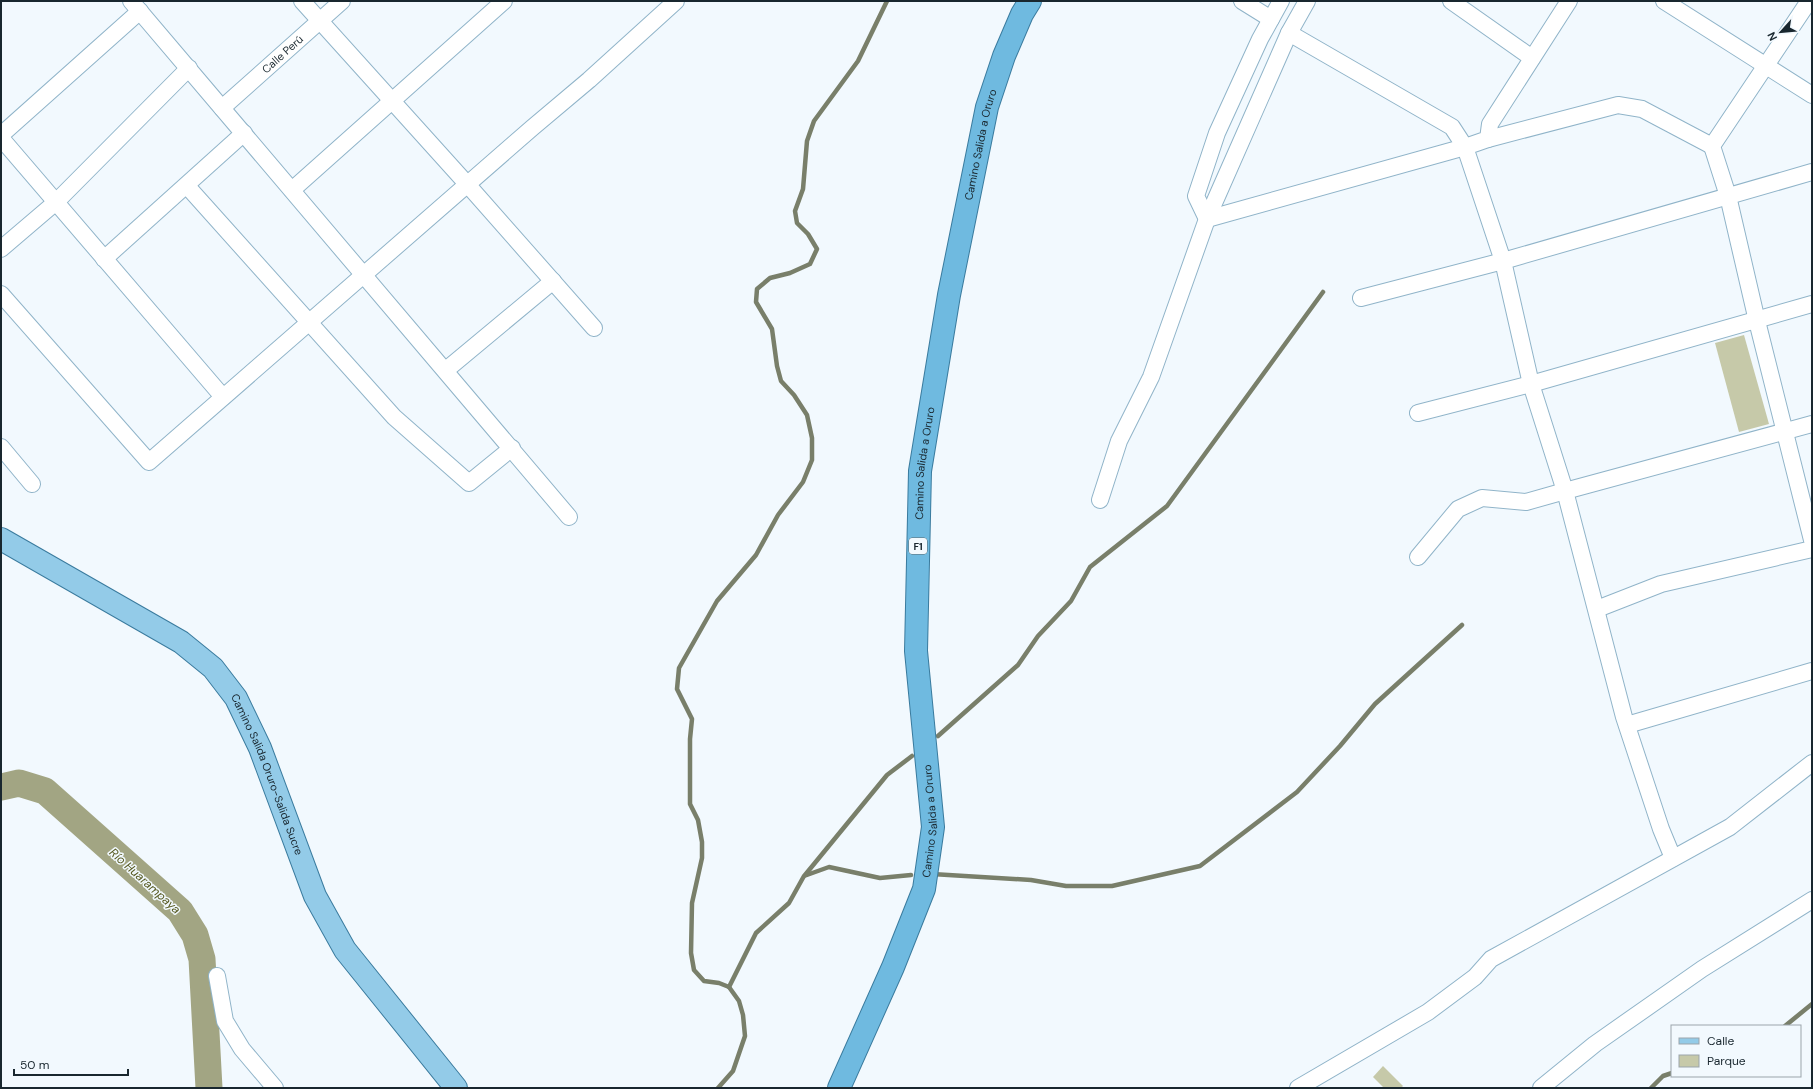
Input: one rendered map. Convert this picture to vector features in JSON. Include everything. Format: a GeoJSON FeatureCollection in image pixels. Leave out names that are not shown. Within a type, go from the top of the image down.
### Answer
{"type":"FeatureCollection","features":[{"type":"Feature","properties":{"kind":"highway","name":"Camino Salida a Oruro"},"geometry":{"type":"LineString","coordinates":[[839,1088],[893,967],[924,889],[933,827],[916,651],[920,471],[949,295],[987,107],[1004,56],[1022,14],[1030,1]]}},
{"type":"Feature","properties":{"kind":"main road","name":"Camino Salida Oruro-Salida Sucre"},"geometry":{"type":"LineString","coordinates":[[1,539],[181,642],[213,668],[236,698],[260,748],[315,896],[346,950],[456,1088]]}},
{"type":"Feature","properties":{"kind":"street"},"geometry":{"type":"LineString","coordinates":[[302,1],[594,328]]}},
{"type":"Feature","properties":{"kind":"street","name":"Calle Perú"},"geometry":{"type":"LineString","coordinates":[[222,108],[342,1]]}},
{"type":"Feature","properties":{"kind":"street"},"geometry":{"type":"LineString","coordinates":[[292,190],[504,1]]}},
{"type":"Feature","properties":{"kind":"street"},"geometry":{"type":"LineString","coordinates":[[1,294],[149,462],[467,184],[589,80],[676,1]]}},
{"type":"Feature","properties":{"kind":"street"},"geometry":{"type":"LineString","coordinates":[[1242,1],[1271,19]]}},
{"type":"Feature","properties":{"kind":"street"},"geometry":{"type":"LineString","coordinates":[[1207,219],[1196,196],[1217,133],[1260,39],[1281,1]]}},
{"type":"Feature","properties":{"kind":"street"},"geometry":{"type":"LineString","coordinates":[[1100,500],[1119,441],[1150,377],[1207,219],[1289,33],[1307,1]]}},
{"type":"Feature","properties":{"kind":"street"},"geometry":{"type":"LineString","coordinates":[[1450,1],[1532,58]]}},
{"type":"Feature","properties":{"kind":"street"},"geometry":{"type":"LineString","coordinates":[[1488,139],[1490,124],[1570,1]]}},
{"type":"Feature","properties":{"kind":"street"},"geometry":{"type":"LineString","coordinates":[[1664,1],[1812,95]]}},
{"type":"Feature","properties":{"kind":"street"},"geometry":{"type":"LineString","coordinates":[[1712,146],[1809,1]]}},
{"type":"Feature","properties":{"kind":"street"},"geometry":{"type":"LineString","coordinates":[[1,135],[136,6],[569,517]]}},
{"type":"Feature","properties":{"kind":"street"},"geometry":{"type":"LineString","coordinates":[[1289,33],[1452,127],[1465,147],[1503,261],[1531,384],[1565,491],[1627,725],[1660,829],[1673,858]]}},
{"type":"Feature","properties":{"kind":"street"},"geometry":{"type":"LineString","coordinates":[[1,249],[56,202],[189,68]]}},
{"type":"Feature","properties":{"kind":"street"},"geometry":{"type":"LineString","coordinates":[[1207,219],[1465,147],[1488,139],[1618,105],[1642,109],[1712,146],[1728,196],[1757,321],[1812,540]]}},
{"type":"Feature","properties":{"kind":"street"},"geometry":{"type":"LineString","coordinates":[[104,259],[187,186],[244,133]]}},
{"type":"Feature","properties":{"kind":"street"},"geometry":{"type":"LineString","coordinates":[[1,138],[224,397]]}},
{"type":"Feature","properties":{"kind":"street"},"geometry":{"type":"LineString","coordinates":[[1361,298],[1503,261],[1812,172]]}},
{"type":"Feature","properties":{"kind":"street"},"geometry":{"type":"LineString","coordinates":[[187,186],[394,417],[469,483],[512,448]]}},
{"type":"Feature","properties":{"kind":"street"},"geometry":{"type":"LineString","coordinates":[[446,370],[553,282]]}},
{"type":"Feature","properties":{"kind":"street"},"geometry":{"type":"LineString","coordinates":[[1418,414],[1757,321],[1812,304]]}},
{"type":"Feature","properties":{"kind":"street"},"geometry":{"type":"LineString","coordinates":[[1418,557],[1458,509],[1482,498],[1526,502],[1812,424]]}},
{"type":"Feature","properties":{"kind":"street"},"geometry":{"type":"LineString","coordinates":[[1,447],[32,484]]}},
{"type":"Feature","properties":{"kind":"street"},"geometry":{"type":"LineString","coordinates":[[1597,609],[1661,584],[1812,548]]}},
{"type":"Feature","properties":{"kind":"street"},"geometry":{"type":"LineString","coordinates":[[1627,725],[1812,671]]}},
{"type":"Feature","properties":{"kind":"street"},"geometry":{"type":"LineString","coordinates":[[1298,1088],[1428,1012],[1475,977],[1491,959],[1730,827],[1812,763]]}},
{"type":"Feature","properties":{"kind":"street"},"geometry":{"type":"LineString","coordinates":[[1541,1088],[1594,1044],[1702,969],[1812,900]]}},
{"type":"Feature","properties":{"kind":"street"},"geometry":{"type":"LineString","coordinates":[[217,976],[225,1021],[242,1049],[275,1088]]}},
{"type":"Feature","properties":{"kind":"green space"},"geometry":{"type":"Polygon","coordinates":[[[1744,335],[1769,424],[1739,432],[1715,343],[1744,335]]]}},
{"type":"Feature","properties":{"kind":"green space"},"geometry":{"type":"Polygon","coordinates":[[[1383,1066],[1403,1086],[1401,1088],[1384,1088],[1373,1077],[1383,1066]]]}},
{"type":"Feature","properties":{"kind":"waterway"},"geometry":{"type":"LineString","coordinates":[[718,1088],[733,1071],[745,1036],[743,1015],[739,1001],[729,987],[719,983],[704,981],[694,970],[691,953],[692,903],[702,858],[702,842],[698,820],[690,804],[690,739],[692,719],[677,689],[679,668],[717,601],[756,555],[778,515],[803,482],[812,460],[812,438],[807,415],[794,395],[781,381],[777,366],[772,329],[756,302],[757,289],[770,278],[790,273],[810,264],[817,249],[808,234],[797,223],[795,211],[803,189],[807,141],[814,121],[858,61],[887,1]]}},
{"type":"Feature","properties":{"kind":"waterway"},"geometry":{"type":"LineString","coordinates":[[938,736],[1018,665],[1038,636],[1071,601],[1090,567],[1167,506],[1323,292]]}},
{"type":"Feature","properties":{"kind":"waterway"},"geometry":{"type":"LineString","coordinates":[[932,874],[1031,880],[1066,886],[1112,886],[1200,866],[1297,792],[1340,746],[1375,704],[1462,625]]}},
{"type":"Feature","properties":{"kind":"waterway"},"geometry":{"type":"LineString","coordinates":[[805,875],[887,775],[912,756]]}},
{"type":"Feature","properties":{"kind":"waterway","name":"Río Huarampaya"},"geometry":{"type":"LineString","coordinates":[[1,787],[19,783],[45,791],[180,911],[195,935],[202,959],[209,1088]]}},
{"type":"Feature","properties":{"kind":"waterway"},"geometry":{"type":"LineString","coordinates":[[729,987],[756,933],[789,903],[804,876],[829,867],[880,878],[911,875]]}},
{"type":"Feature","properties":{"kind":"waterway"},"geometry":{"type":"LineString","coordinates":[[1786,1025],[1812,1004]]}},
{"type":"Feature","properties":{"kind":"waterway"},"geometry":{"type":"LineString","coordinates":[[1651,1088],[1663,1076],[1671,1073]]}}]}
